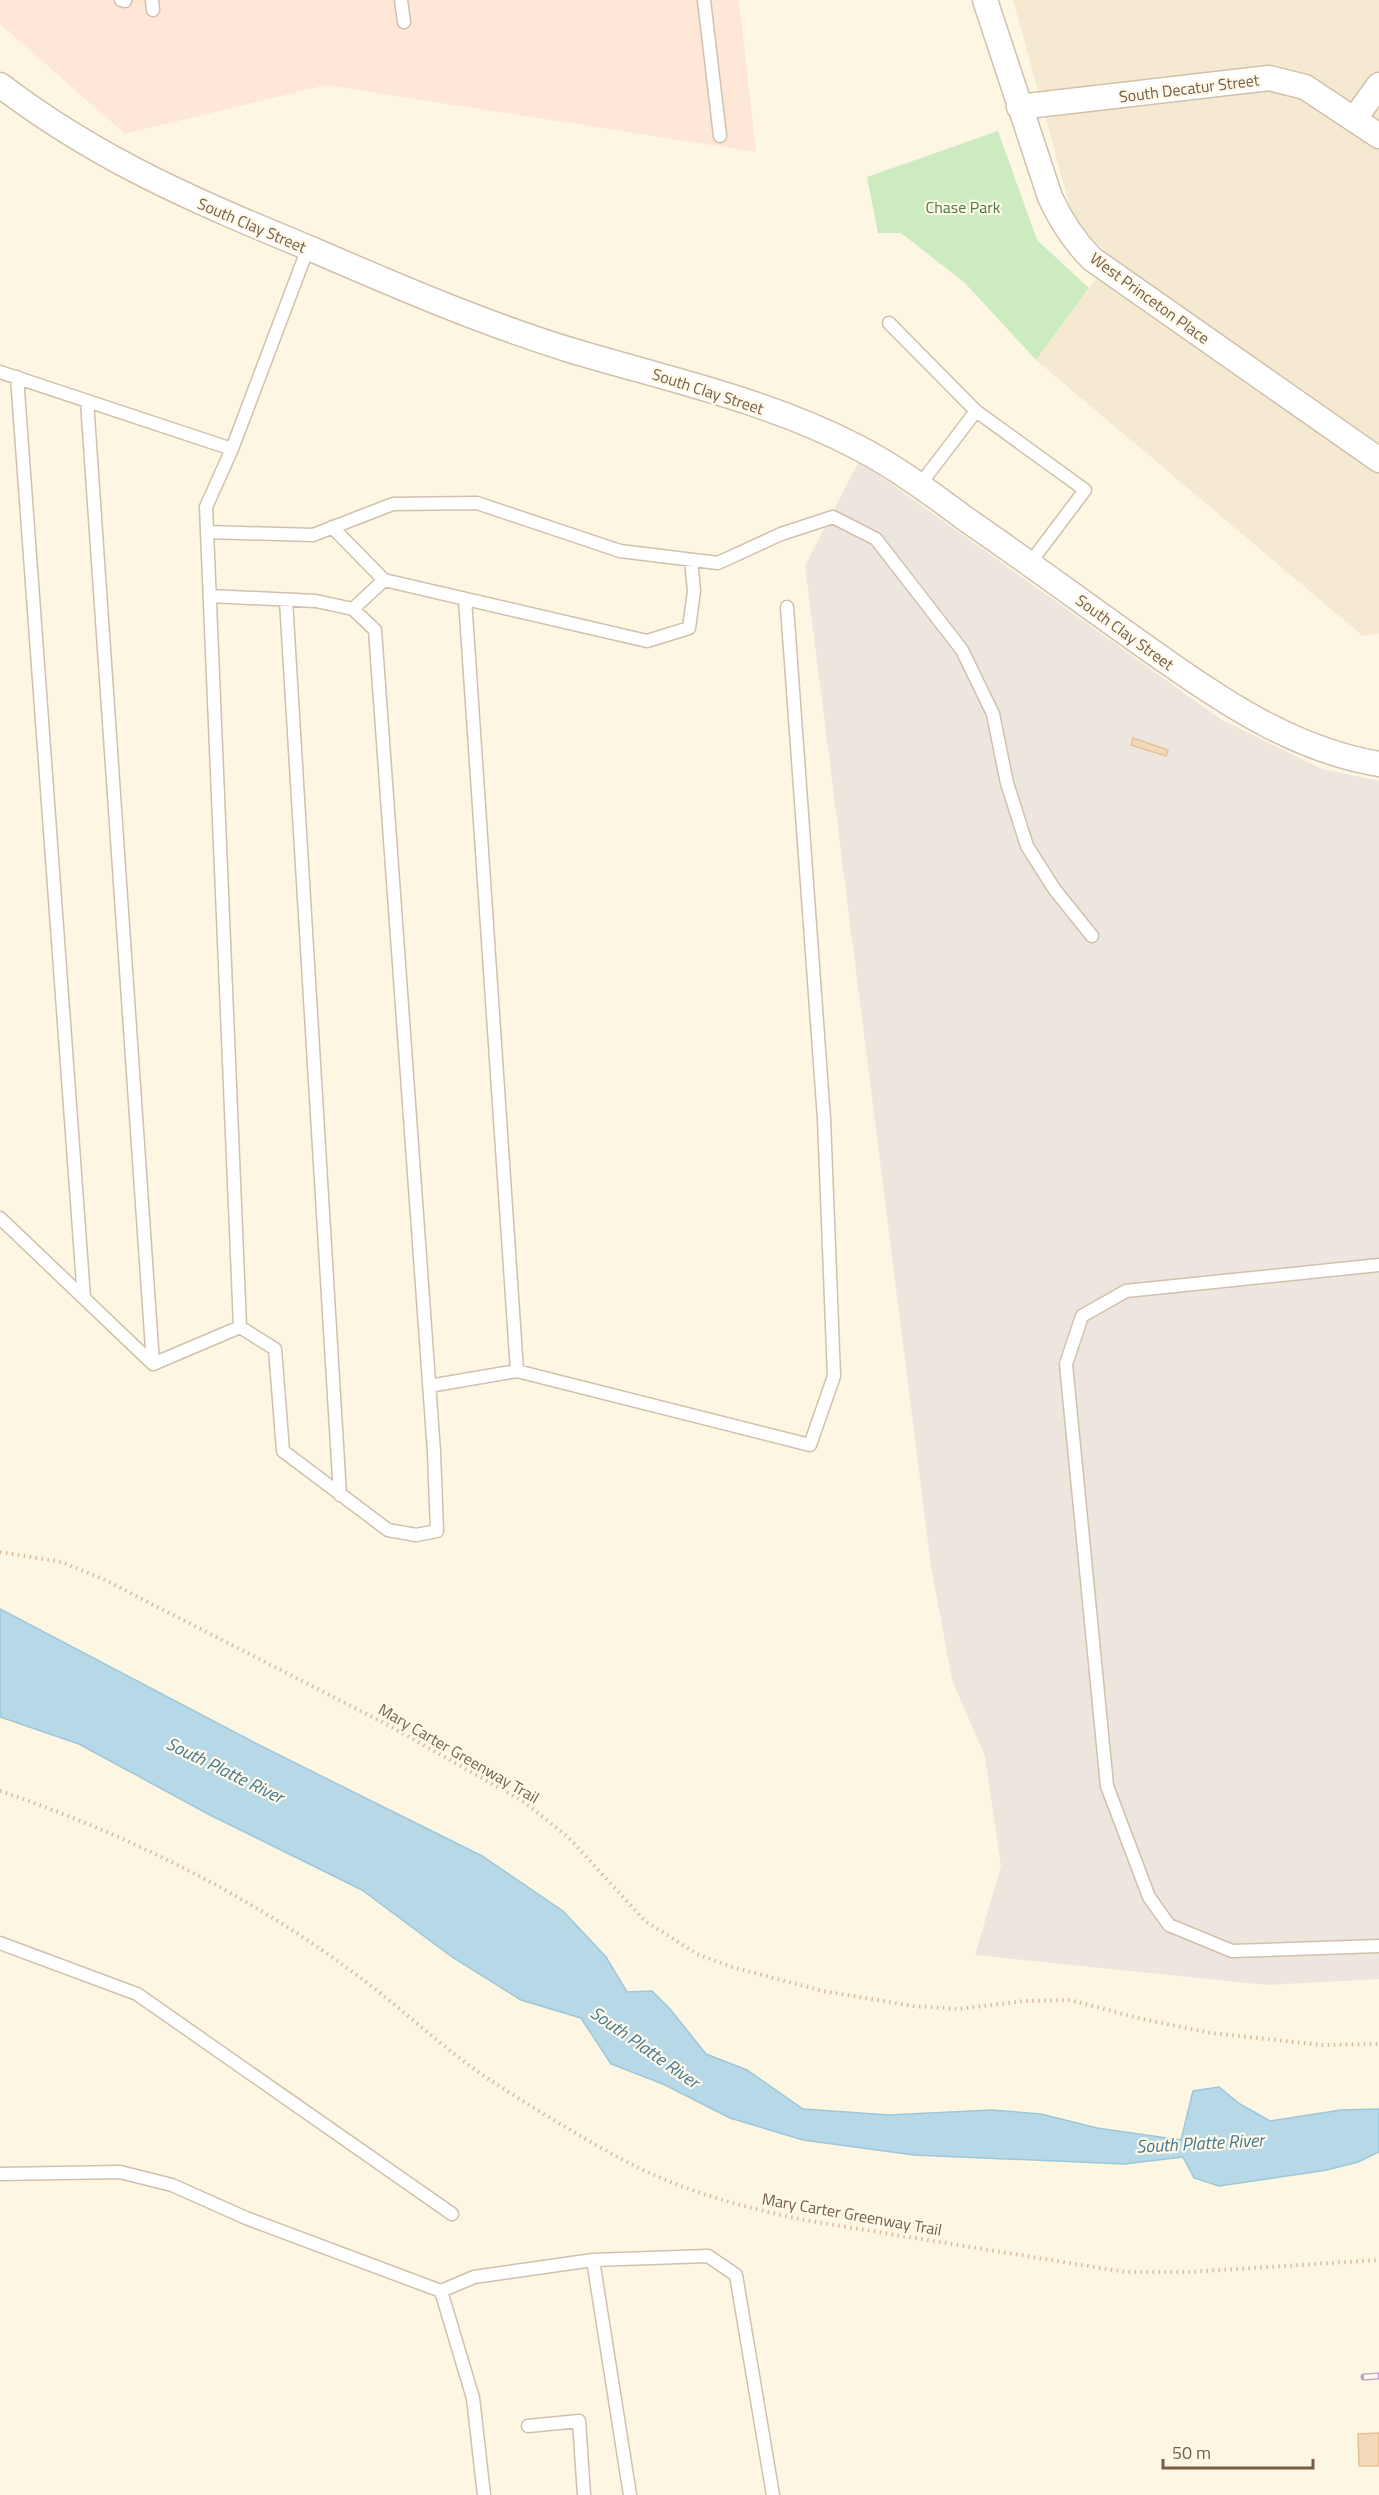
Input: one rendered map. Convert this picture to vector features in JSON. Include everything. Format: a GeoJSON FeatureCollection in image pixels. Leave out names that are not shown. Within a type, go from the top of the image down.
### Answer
{"type":"FeatureCollection","features":[{"type":"Feature","properties":{"kind":"street","name":"West Princeton Place"},"geometry":{"type":"LineString","coordinates":[[985,0],[1019,107],[1059,217],[1077,243],[1092,259],[1379,460]]}},
{"type":"Feature","properties":{"kind":"street","name":"South Decatur Street"},"geometry":{"type":"LineString","coordinates":[[1019,107],[1269,78],[1305,87],[1379,136]]}},
{"type":"Feature","properties":{"kind":"street","name":"South Clay Street"},"geometry":{"type":"LineString","coordinates":[[0,85],[65,130],[146,178],[202,205],[515,331],[692,384],[800,421],[857,447],[919,486],[1030,563],[1153,653],[1250,716],[1317,749],[1379,764]]}},
{"type":"Feature","properties":{"kind":"street"},"geometry":{"type":"LineString","coordinates":[[1354,118],[1379,85]]}},
{"type":"Feature","properties":{"kind":"lane"},"geometry":{"type":"LineString","coordinates":[[401,0],[404,22]]}},
{"type":"Feature","properties":{"kind":"lane"},"geometry":{"type":"LineString","coordinates":[[704,0],[720,136]]}},
{"type":"Feature","properties":{"kind":"lane"},"geometry":{"type":"LineString","coordinates":[[240,1327],[206,507],[231,449],[308,248]]}},
{"type":"Feature","properties":{"kind":"lane"},"geometry":{"type":"LineString","coordinates":[[889,323],[976,411],[1085,490],[1030,563]]}},
{"type":"Feature","properties":{"kind":"lane"},"geometry":{"type":"LineString","coordinates":[[0,372],[231,449]]}},
{"type":"Feature","properties":{"kind":"lane"},"geometry":{"type":"LineString","coordinates":[[17,377],[84,1298]]}},
{"type":"Feature","properties":{"kind":"lane"},"geometry":{"type":"LineString","coordinates":[[87,401],[153,1364]]}},
{"type":"Feature","properties":{"kind":"lane"},"geometry":{"type":"LineString","coordinates":[[919,486],[976,411]]}},
{"type":"Feature","properties":{"kind":"lane"},"geometry":{"type":"LineString","coordinates":[[207,532],[313,535],[393,504],[477,504],[620,551],[718,563],[781,534],[833,517],[876,539],[962,650],[993,714],[1007,783],[1028,846],[1055,890],[1092,936]]}},
{"type":"Feature","properties":{"kind":"lane"},"geometry":{"type":"LineString","coordinates":[[332,528],[384,580],[647,641],[689,628],[694,591],[691,560]]}},
{"type":"Feature","properties":{"kind":"lane"},"geometry":{"type":"LineString","coordinates":[[353,609],[384,580]]}},
{"type":"Feature","properties":{"kind":"lane"},"geometry":{"type":"LineString","coordinates":[[210,596],[316,601],[353,609],[375,630],[429,1386],[437,1531],[416,1535],[388,1530],[283,1451],[275,1349],[240,1327]]}},
{"type":"Feature","properties":{"kind":"lane"},"geometry":{"type":"LineString","coordinates":[[465,599],[517,1371]]}},
{"type":"Feature","properties":{"kind":"lane"},"geometry":{"type":"LineString","coordinates":[[286,600],[340,1495]]}},
{"type":"Feature","properties":{"kind":"lane"},"geometry":{"type":"LineString","coordinates":[[429,1386],[517,1371],[810,1444],[834,1376],[824,1119],[787,607]]}},
{"type":"Feature","properties":{"kind":"lane"},"geometry":{"type":"LineString","coordinates":[[0,1218],[153,1364]]}},
{"type":"Feature","properties":{"kind":"lane"},"geometry":{"type":"LineString","coordinates":[[1379,1265],[1126,1291],[1082,1316],[1066,1364],[1107,1786],[1149,1897],[1169,1925],[1232,1951],[1379,1946]]}},
{"type":"Feature","properties":{"kind":"lane"},"geometry":{"type":"LineString","coordinates":[[153,1364],[240,1327]]}},
{"type":"Feature","properties":{"kind":"lane"},"geometry":{"type":"LineString","coordinates":[[0,1943],[138,1994],[452,2214]]}},
{"type":"Feature","properties":{"kind":"lane"},"geometry":{"type":"LineString","coordinates":[[0,2174],[120,2172],[172,2185],[246,2218],[441,2291],[474,2277],[593,2260],[708,2256],[736,2275],[773,2495]]}},
{"type":"Feature","properties":{"kind":"lane"},"geometry":{"type":"LineString","coordinates":[[593,2260],[630,2495]]}},
{"type":"Feature","properties":{"kind":"lane"},"geometry":{"type":"LineString","coordinates":[[441,2291],[474,2398],[484,2495]]}},
{"type":"Feature","properties":{"kind":"lane"},"geometry":{"type":"LineString","coordinates":[[528,2426],[579,2421],[584,2495]]}},
{"type":"Feature","properties":{"kind":"path","name":"Mary Carter Greenway Trail"},"geometry":{"type":"LineString","coordinates":[[0,1552],[62,1562],[103,1579],[388,1725],[490,1782],[556,1825],[645,1921],[697,1954],[732,1967],[823,1991],[913,2006],[959,2009],[1024,2001],[1070,2000],[1176,2027],[1247,2038],[1322,2045],[1379,2044]]}},
{"type":"Feature","properties":{"kind":"path","name":"Mary Carter Greenway Trail"},"geometry":{"type":"LineString","coordinates":[[0,1791],[107,1831],[254,1907],[362,1979],[400,2012],[493,2081],[630,2164],[683,2186],[764,2212],[1039,2260],[1125,2272],[1189,2272],[1379,2260]]}},
{"type":"Feature","properties":{"kind":"shaded area"},"geometry":{"type":"Polygon","coordinates":[[[0,0],[739,0],[756,152],[326,85],[125,134],[0,24],[0,0]]]}},
{"type":"Feature","properties":{"kind":"shaded area"},"geometry":{"type":"Polygon","coordinates":[[[1013,0],[1379,0],[1379,634],[1363,636],[1036,360],[1112,258],[1074,221],[1013,0]]]}},
{"type":"Feature","properties":{"kind":"shaded area"},"geometry":{"type":"Polygon","coordinates":[[[859,461],[1222,720],[1322,769],[1379,781],[1379,1979],[1267,1985],[975,1955],[1001,1866],[985,1756],[952,1680],[931,1566],[805,566],[859,461]]]}},
{"type":"Feature","properties":{"kind":"green space","name":"Chase Park"},"geometry":{"type":"Polygon","coordinates":[[[998,131],[1037,240],[1089,288],[1036,360],[965,283],[901,233],[878,233],[867,177],[998,131]]]}},
{"type":"Feature","properties":{"kind":"water","name":"South Platte River"},"geometry":{"type":"Polygon","coordinates":[[[0,1609],[265,1748],[482,1856],[563,1911],[606,1957],[627,1992],[652,1991],[670,2009],[706,2054],[747,2070],[803,2109],[889,2115],[992,2110],[1041,2114],[1097,2128],[1181,2140],[1193,2091],[1219,2087],[1240,2104],[1270,2121],[1341,2110],[1379,2109],[1379,2152],[1358,2162],[1327,2170],[1219,2186],[1194,2178],[1183,2157],[1124,2164],[914,2155],[803,2140],[730,2118],[663,2084],[611,2064],[581,2018],[521,2000],[452,1957],[362,1890],[210,1815],[79,1744],[0,1717],[0,1609]]]}},
{"type":"Feature","properties":{"kind":"building"},"geometry":{"type":"Polygon","coordinates":[[[1133,738],[1168,750],[1166,756],[1131,745],[1133,738]]]}},
{"type":"Feature","properties":{"kind":"building"},"geometry":{"type":"Polygon","coordinates":[[[1379,2433],[1379,2466],[1359,2466],[1358,2434],[1379,2433]]]}},
{"type":"Feature","properties":{"kind":"railway"},"geometry":{"type":"LineString","coordinates":[[1364,2377],[1379,2376]]}}]}
